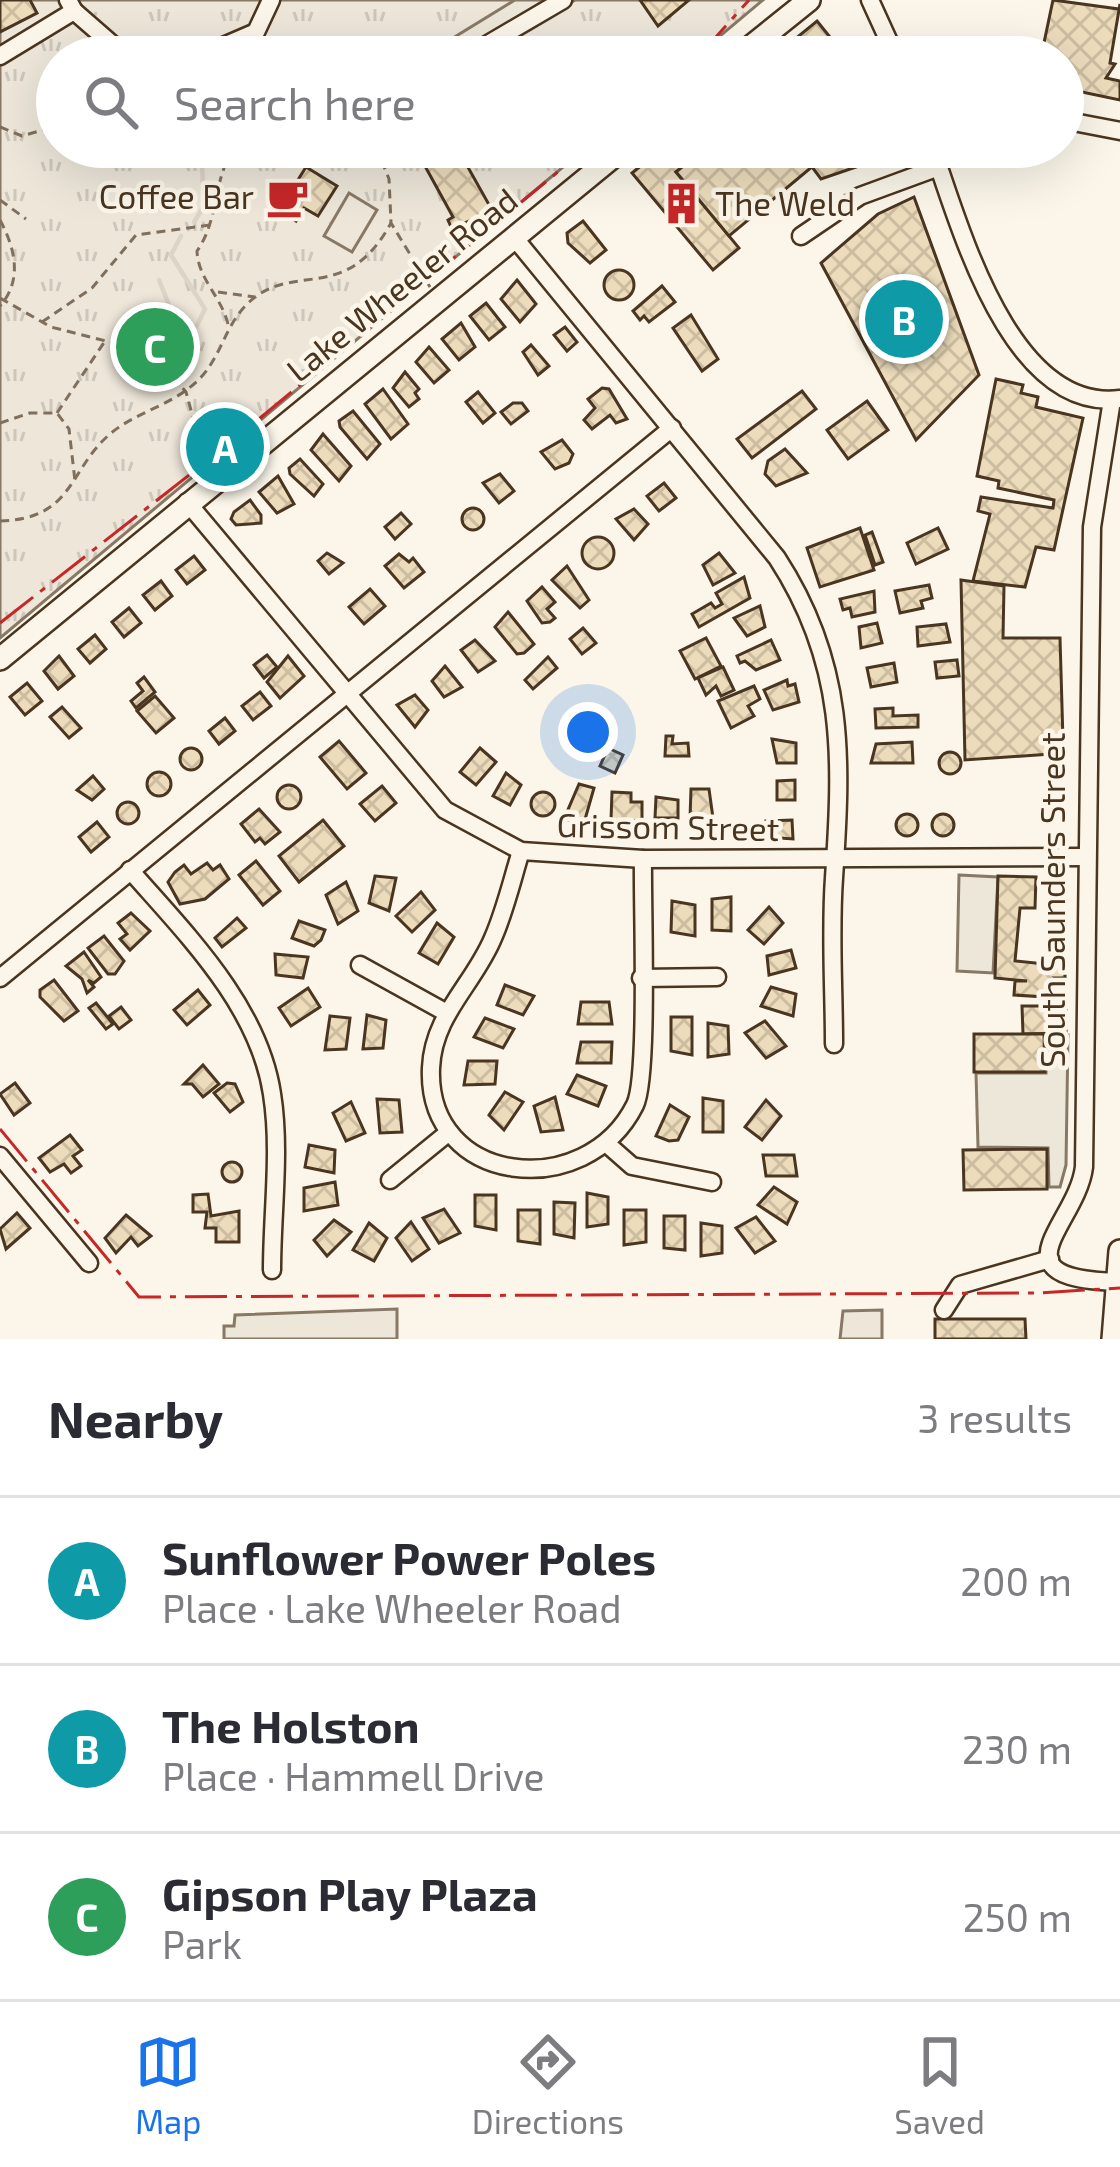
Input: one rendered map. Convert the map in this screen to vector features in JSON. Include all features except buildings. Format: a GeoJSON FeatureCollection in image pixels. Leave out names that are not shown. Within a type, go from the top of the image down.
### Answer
{"type":"FeatureCollection","features":[{"type":"Feature","properties":{"kind":"main road"},"geometry":{"type":"LineString","coordinates":[[764,36],[809,0]]}},
{"type":"Feature","properties":{"kind":"main road","name":"Lake Wheeler Road"},"geometry":{"type":"LineString","coordinates":[[0,658],[599,168]]}},
{"type":"Feature","properties":{"kind":"main road"},"geometry":{"type":"LineString","coordinates":[[1113,1339],[1120,1252]]}},
{"type":"Feature","properties":{"kind":"street"},"geometry":{"type":"LineString","coordinates":[[247,36],[256,32],[271,0]]}},
{"type":"Feature","properties":{"kind":"street"},"geometry":{"type":"LineString","coordinates":[[502,36],[563,0]]}},
{"type":"Feature","properties":{"kind":"street"},"geometry":{"type":"LineString","coordinates":[[870,0],[886,36]]}},
{"type":"Feature","properties":{"kind":"street"},"geometry":{"type":"LineString","coordinates":[[0,56],[71,5],[104,36]]}},
{"type":"Feature","properties":{"kind":"street"},"geometry":{"type":"LineString","coordinates":[[1084,125],[1120,131]]}},
{"type":"Feature","properties":{"kind":"street"},"geometry":{"type":"LineString","coordinates":[[801,236],[860,196],[936,168]]}},
{"type":"Feature","properties":{"kind":"street"},"geometry":{"type":"LineString","coordinates":[[939,168],[992,297],[1025,356],[1065,388],[1116,399]]}},
{"type":"Feature","properties":{"kind":"street"},"geometry":{"type":"LineString","coordinates":[[514,236],[777,558],[802,596],[819,638],[836,701],[839,859],[834,872],[834,1044]]}},
{"type":"Feature","properties":{"kind":"street","name":"South Saunders Street"},"geometry":{"type":"LineString","coordinates":[[1050,1258],[1050,1235],[1073,1202],[1084,1167],[1092,526],[1116,399]]}},
{"type":"Feature","properties":{"kind":"street"},"geometry":{"type":"LineString","coordinates":[[0,978],[672,428]]}},
{"type":"Feature","properties":{"kind":"street","name":"Grissom Street"},"geometry":{"type":"LineString","coordinates":[[187,502],[445,810],[521,851],[643,859],[1087,857]]}},
{"type":"Feature","properties":{"kind":"street"},"geometry":{"type":"LineString","coordinates":[[521,851],[493,940],[445,1012],[431,1062],[431,1088],[449,1132],[505,1168],[536,1172],[566,1166],[607,1144],[640,1092],[643,859]]}},
{"type":"Feature","properties":{"kind":"street"},"geometry":{"type":"LineString","coordinates":[[130,870],[231,994],[258,1046],[272,1094],[272,1270]]}},
{"type":"Feature","properties":{"kind":"street"},"geometry":{"type":"LineString","coordinates":[[360,965],[445,1012]]}},
{"type":"Feature","properties":{"kind":"street"},"geometry":{"type":"LineString","coordinates":[[641,978],[717,977]]}},
{"type":"Feature","properties":{"kind":"street"},"geometry":{"type":"LineString","coordinates":[[390,1180],[449,1132]]}},
{"type":"Feature","properties":{"kind":"street"},"geometry":{"type":"LineString","coordinates":[[607,1144],[632,1166],[712,1182]]}},
{"type":"Feature","properties":{"kind":"street"},"geometry":{"type":"LineString","coordinates":[[0,1156],[89,1263]]}},
{"type":"Feature","properties":{"kind":"street"},"geometry":{"type":"LineString","coordinates":[[944,1310],[960,1285],[1050,1258],[1074,1277],[1119,1282]]}},
{"type":"Feature","properties":{"kind":"path"},"geometry":{"type":"LineString","coordinates":[[0,127],[22,136],[36,132]]}},
{"type":"Feature","properties":{"kind":"path"},"geometry":{"type":"LineString","coordinates":[[223,168],[218,213],[197,251],[197,265],[216,292],[228,326]]}},
{"type":"Feature","properties":{"kind":"path"},"geometry":{"type":"LineString","coordinates":[[385,168],[391,223],[438,298]]}},
{"type":"Feature","properties":{"kind":"path"},"geometry":{"type":"LineString","coordinates":[[0,200],[26,219]]}},
{"type":"Feature","properties":{"kind":"path"},"geometry":{"type":"LineString","coordinates":[[0,220],[15,265],[2,302],[42,322],[153,353],[186,392],[200,456],[214,480]]}},
{"type":"Feature","properties":{"kind":"path"},"geometry":{"type":"LineString","coordinates":[[216,292],[255,297],[350,272],[370,257],[391,223]]}},
{"type":"Feature","properties":{"kind":"path"},"geometry":{"type":"LineString","coordinates":[[42,322],[92,288],[136,235],[210,225]]}},
{"type":"Feature","properties":{"kind":"path"},"geometry":{"type":"LineString","coordinates":[[0,521],[38,513],[75,483],[109,434],[186,392],[206,372],[228,326],[255,297]]}},
{"type":"Feature","properties":{"kind":"path"},"geometry":{"type":"LineString","coordinates":[[57,413],[106,339]]}},
{"type":"Feature","properties":{"kind":"path"},"geometry":{"type":"LineString","coordinates":[[0,423],[29,413],[57,413]]}},
{"type":"Feature","properties":{"kind":"path"},"geometry":{"type":"LineString","coordinates":[[57,413],[69,429],[75,483]]}},
{"type":"Feature","properties":{"kind":"green space"},"geometry":{"type":"Polygon","coordinates":[[[0,0],[763,0],[720,36],[36,36],[36,168],[562,168],[0,638],[0,0]]]}},
{"type":"Feature","properties":{"kind":"green space"},"geometry":{"type":"Polygon","coordinates":[[[349,193],[377,210],[352,252],[324,236],[349,193]]]}},
{"type":"Feature","properties":{"kind":"shaded area"},"geometry":{"type":"Polygon","coordinates":[[[515,0],[575,0],[514,36],[456,36],[515,0]]]}},
{"type":"Feature","properties":{"kind":"shaded area"},"geometry":{"type":"Polygon","coordinates":[[[959,875],[998,877],[993,973],[957,971],[959,875]]]}},
{"type":"Feature","properties":{"kind":"shaded area"},"geometry":{"type":"Polygon","coordinates":[[[1047,1035],[1068,1035],[1066,1165],[1060,1187],[1049,1187],[1048,1148],[978,1147],[976,1073],[1046,1073],[1047,1035]]]}},
{"type":"Feature","properties":{"kind":"shaded area"},"geometry":{"type":"Polygon","coordinates":[[[397,1309],[397,1339],[224,1339],[224,1326],[234,1326],[235,1315],[397,1309]]]}},
{"type":"Feature","properties":{"kind":"shaded area"},"geometry":{"type":"Polygon","coordinates":[[[882,1310],[882,1339],[840,1339],[843,1311],[882,1310]]]}},
{"type":"Feature","properties":{"kind":"waterway"},"geometry":{"type":"LineString","coordinates":[[194,222],[204,206],[202,168]]}},
{"type":"Feature","properties":{"kind":"waterway"},"geometry":{"type":"LineString","coordinates":[[159,280],[177,325],[196,327],[205,309],[171,255],[181,236]]}},
{"type":"Feature","properties":{"kind":"power"},"geometry":{"type":"LineString","coordinates":[[717,36],[749,0]]}},
{"type":"Feature","properties":{"kind":"power"},"geometry":{"type":"LineString","coordinates":[[0,623],[225,447],[563,168]]}},
{"type":"Feature","properties":{"kind":"power"},"geometry":{"type":"LineString","coordinates":[[0,1129],[139,1297],[1037,1293],[1120,1288]]}},
{"type":"Feature","properties":{"kind":"place","name":"Coffee Bar"},"geometry":{"type":"Point","coordinates":[288,197]}},
{"type":"Feature","properties":{"kind":"place","name":"The Weld"},"geometry":{"type":"Point","coordinates":[681,204]}},
{"type":"Feature","properties":{"kind":"place","name":"The Holston"},"geometry":{"type":"Point","coordinates":[904,319]}},
{"type":"Feature","properties":{"kind":"place","name":"Gipson Play Plaza"},"geometry":{"type":"Point","coordinates":[155,347]}},
{"type":"Feature","properties":{"kind":"place","name":"Sunflower Power Poles"},"geometry":{"type":"Point","coordinates":[225,447]}}]}
